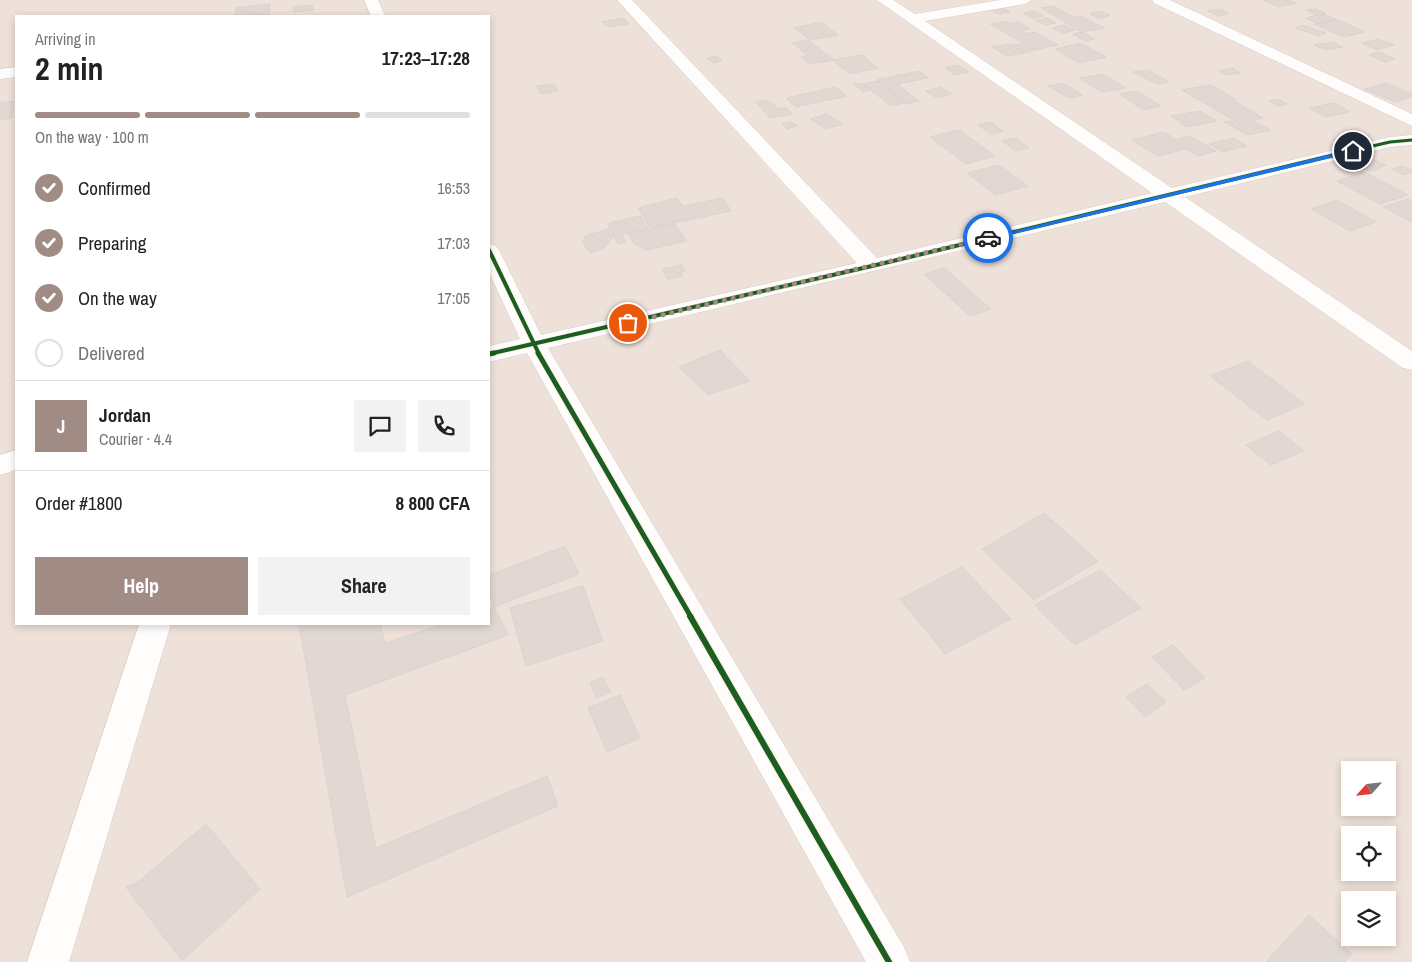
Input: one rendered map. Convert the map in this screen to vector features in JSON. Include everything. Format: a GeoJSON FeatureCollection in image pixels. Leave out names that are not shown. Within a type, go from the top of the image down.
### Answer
{"type":"FeatureCollection","features":[{"type":"Feature","properties":{"kind":"street"},"geometry":{"type":"LineString","coordinates":[[370,0],[378,15]]}},
{"type":"Feature","properties":{"kind":"street"},"geometry":{"type":"LineString","coordinates":[[624,0],[872,266]]}},
{"type":"Feature","properties":{"kind":"street"},"geometry":{"type":"LineString","coordinates":[[884,0],[1412,362]]}},
{"type":"Feature","properties":{"kind":"street"},"geometry":{"type":"LineString","coordinates":[[913,19],[1025,0]]}},
{"type":"Feature","properties":{"kind":"street"},"geometry":{"type":"LineString","coordinates":[[1160,0],[1412,121]]}},
{"type":"Feature","properties":{"kind":"street"},"geometry":{"type":"LineString","coordinates":[[0,74],[15,72]]}},
{"type":"Feature","properties":{"kind":"street"},"geometry":{"type":"LineString","coordinates":[[490,354],[872,266],[1390,142],[1412,140]]}},
{"type":"Feature","properties":{"kind":"street"},"geometry":{"type":"LineString","coordinates":[[490,252],[534,345],[889,962]]}},
{"type":"Feature","properties":{"kind":"street"},"geometry":{"type":"LineString","coordinates":[[0,465],[15,460]]}},
{"type":"Feature","properties":{"kind":"street"},"geometry":{"type":"LineString","coordinates":[[48,962],[155,625]]}},
{"type":"Feature","properties":{"kind":"shaded area"},"geometry":{"type":"Polygon","coordinates":[[[0,0],[1412,0],[1412,962],[0,962],[0,0]]]}},
{"type":"Feature","properties":{"kind":"building"},"geometry":{"type":"Polygon","coordinates":[[[1263,0],[1289,0],[1296,3],[1278,7],[1263,0]]]}},
{"type":"Feature","properties":{"kind":"building"},"geometry":{"type":"Polygon","coordinates":[[[270,4],[269,14],[235,15],[236,8],[270,4]]]}},
{"type":"Feature","properties":{"kind":"building"},"geometry":{"type":"Polygon","coordinates":[[[312,5],[313,10],[294,12],[293,7],[312,5]]]}},
{"type":"Feature","properties":{"kind":"building"},"geometry":{"type":"Polygon","coordinates":[[[1054,6],[1073,17],[1081,16],[1104,28],[1082,32],[1041,8],[1054,6]]]}},
{"type":"Feature","properties":{"kind":"building"},"geometry":{"type":"Polygon","coordinates":[[[1002,7],[1010,12],[998,14],[990,9],[1002,7]]]}},
{"type":"Feature","properties":{"kind":"building"},"geometry":{"type":"Polygon","coordinates":[[[1220,9],[1229,14],[1218,16],[1208,11],[1220,9]]]}},
{"type":"Feature","properties":{"kind":"building"},"geometry":{"type":"Polygon","coordinates":[[[1315,9],[1326,13],[1317,15],[1306,10],[1315,9]]]}},
{"type":"Feature","properties":{"kind":"building"},"geometry":{"type":"Polygon","coordinates":[[[1035,11],[1044,16],[1032,18],[1023,13],[1035,11]]]}},
{"type":"Feature","properties":{"kind":"building"},"geometry":{"type":"Polygon","coordinates":[[[1099,11],[1110,15],[1101,19],[1090,14],[1099,11]]]}},
{"type":"Feature","properties":{"kind":"building"},"geometry":{"type":"Polygon","coordinates":[[[1323,14],[1337,20],[1319,24],[1305,18],[1323,14]]]}},
{"type":"Feature","properties":{"kind":"building"},"geometry":{"type":"Polygon","coordinates":[[[623,18],[629,24],[608,27],[602,22],[623,18]]]}},
{"type":"Feature","properties":{"kind":"building"},"geometry":{"type":"Polygon","coordinates":[[[1048,18],[1056,23],[1044,25],[1036,20],[1048,18]]]}},
{"type":"Feature","properties":{"kind":"building"},"geometry":{"type":"Polygon","coordinates":[[[1335,19],[1365,32],[1344,37],[1314,24],[1335,19]]]}},
{"type":"Feature","properties":{"kind":"building"},"geometry":{"type":"Polygon","coordinates":[[[1004,21],[1009,24],[1019,22],[1030,29],[1021,30],[1027,34],[1035,32],[1058,45],[1035,50],[990,24],[1004,21]]]}},
{"type":"Feature","properties":{"kind":"building"},"geometry":{"type":"Polygon","coordinates":[[[821,22],[838,35],[811,40],[794,28],[821,22]]]}},
{"type":"Feature","properties":{"kind":"building"},"geometry":{"type":"Polygon","coordinates":[[[1064,25],[1075,30],[1063,33],[1052,28],[1064,25]]]}},
{"type":"Feature","properties":{"kind":"building"},"geometry":{"type":"Polygon","coordinates":[[[1302,25],[1326,33],[1319,36],[1295,28],[1302,25]]]}},
{"type":"Feature","properties":{"kind":"building"},"geometry":{"type":"Polygon","coordinates":[[[1082,32],[1095,39],[1085,41],[1073,34],[1082,32]]]}},
{"type":"Feature","properties":{"kind":"building"},"geometry":{"type":"Polygon","coordinates":[[[1379,39],[1394,45],[1376,50],[1362,43],[1379,39]]]}},
{"type":"Feature","properties":{"kind":"building"},"geometry":{"type":"Polygon","coordinates":[[[808,40],[834,60],[810,64],[801,57],[808,55],[792,43],[808,40]]]}},
{"type":"Feature","properties":{"kind":"building"},"geometry":{"type":"Polygon","coordinates":[[[1332,42],[1343,47],[1325,50],[1314,45],[1332,42]]]}},
{"type":"Feature","properties":{"kind":"building"},"geometry":{"type":"Polygon","coordinates":[[[1081,43],[1106,57],[1079,63],[1055,49],[1081,43]]]}},
{"type":"Feature","properties":{"kind":"building"},"geometry":{"type":"Polygon","coordinates":[[[1010,44],[1024,53],[1006,56],[992,47],[1010,44]]]}},
{"type":"Feature","properties":{"kind":"building"},"geometry":{"type":"Polygon","coordinates":[[[1021,44],[1034,50],[1025,53],[1013,45],[1021,44]]]}},
{"type":"Feature","properties":{"kind":"building"},"geometry":{"type":"Polygon","coordinates":[[[1379,52],[1395,59],[1385,62],[1369,55],[1379,52]]]}},
{"type":"Feature","properties":{"kind":"building"},"geometry":{"type":"Polygon","coordinates":[[[862,55],[878,68],[849,74],[833,60],[862,55]]]}},
{"type":"Feature","properties":{"kind":"building"},"geometry":{"type":"Polygon","coordinates":[[[717,56],[722,61],[713,63],[707,58],[717,56]]]}},
{"type":"Feature","properties":{"kind":"building"},"geometry":{"type":"Polygon","coordinates":[[[959,65],[969,72],[955,75],[945,68],[959,65]]]}},
{"type":"Feature","properties":{"kind":"building"},"geometry":{"type":"Polygon","coordinates":[[[1233,68],[1240,73],[1227,75],[1219,71],[1233,68]]]}},
{"type":"Feature","properties":{"kind":"building"},"geometry":{"type":"Polygon","coordinates":[[[1148,70],[1169,82],[1157,84],[1133,72],[1148,70]]]}},
{"type":"Feature","properties":{"kind":"building"},"geometry":{"type":"Polygon","coordinates":[[[919,71],[928,78],[897,84],[919,101],[907,104],[877,80],[919,71]]]}},
{"type":"Feature","properties":{"kind":"building"},"geometry":{"type":"Polygon","coordinates":[[[1103,74],[1126,88],[1102,92],[1080,78],[1103,74]]]}},
{"type":"Feature","properties":{"kind":"building"},"geometry":{"type":"Polygon","coordinates":[[[878,81],[906,103],[891,106],[863,84],[878,81]]]}},
{"type":"Feature","properties":{"kind":"building"},"geometry":{"type":"Polygon","coordinates":[[[860,83],[870,90],[863,92],[853,84],[860,83]]]}},
{"type":"Feature","properties":{"kind":"building"},"geometry":{"type":"Polygon","coordinates":[[[1063,83],[1083,95],[1069,98],[1048,86],[1063,83]]]}},
{"type":"Feature","properties":{"kind":"building"},"geometry":{"type":"Polygon","coordinates":[[[1386,83],[1412,94],[1412,97],[1395,102],[1364,89],[1386,83]]]}},
{"type":"Feature","properties":{"kind":"building"},"geometry":{"type":"Polygon","coordinates":[[[554,84],[558,91],[541,94],[537,86],[554,84]]]}},
{"type":"Feature","properties":{"kind":"building"},"geometry":{"type":"Polygon","coordinates":[[[1211,85],[1237,100],[1209,106],[1182,90],[1211,85]]]}},
{"type":"Feature","properties":{"kind":"building"},"geometry":{"type":"Polygon","coordinates":[[[835,87],[847,96],[796,107],[786,98],[835,87]]]}},
{"type":"Feature","properties":{"kind":"building"},"geometry":{"type":"Polygon","coordinates":[[[940,87],[952,94],[937,98],[926,91],[940,87]]]}},
{"type":"Feature","properties":{"kind":"building"},"geometry":{"type":"Polygon","coordinates":[[[1137,91],[1161,106],[1143,110],[1120,94],[1137,91]]]}},
{"type":"Feature","properties":{"kind":"building"},"geometry":{"type":"Polygon","coordinates":[[[1279,99],[1287,104],[1278,106],[1269,101],[1279,99]]]}},
{"type":"Feature","properties":{"kind":"building"},"geometry":{"type":"Polygon","coordinates":[[[767,100],[779,109],[786,108],[793,114],[770,118],[756,102],[767,100]]]}},
{"type":"Feature","properties":{"kind":"building"},"geometry":{"type":"Polygon","coordinates":[[[14,101],[12,118],[0,120],[0,103],[14,101]]]}},
{"type":"Feature","properties":{"kind":"building"},"geometry":{"type":"Polygon","coordinates":[[[1236,102],[1263,118],[1238,123],[1211,107],[1236,102]]]}},
{"type":"Feature","properties":{"kind":"building"},"geometry":{"type":"Polygon","coordinates":[[[1334,103],[1350,112],[1325,117],[1309,108],[1334,103]]]}},
{"type":"Feature","properties":{"kind":"building"},"geometry":{"type":"Polygon","coordinates":[[[1200,111],[1217,121],[1187,127],[1171,116],[1200,111]]]}},
{"type":"Feature","properties":{"kind":"building"},"geometry":{"type":"Polygon","coordinates":[[[827,114],[843,124],[826,129],[810,119],[827,114]]]}},
{"type":"Feature","properties":{"kind":"building"},"geometry":{"type":"Polygon","coordinates":[[[1230,121],[1237,125],[1254,121],[1270,130],[1248,135],[1224,122],[1230,121]]]}},
{"type":"Feature","properties":{"kind":"building"},"geometry":{"type":"Polygon","coordinates":[[[791,122],[797,126],[787,129],[782,124],[791,122]]]}},
{"type":"Feature","properties":{"kind":"building"},"geometry":{"type":"Polygon","coordinates":[[[990,122],[1003,131],[991,134],[978,125],[990,122]]]}},
{"type":"Feature","properties":{"kind":"building"},"geometry":{"type":"Polygon","coordinates":[[[959,130],[995,156],[966,164],[930,137],[959,130]]]}},
{"type":"Feature","properties":{"kind":"building"},"geometry":{"type":"Polygon","coordinates":[[[1164,132],[1176,140],[1190,136],[1216,151],[1198,156],[1186,149],[1158,156],[1132,140],[1164,132]]]}},
{"type":"Feature","properties":{"kind":"building"},"geometry":{"type":"Polygon","coordinates":[[[1015,138],[1029,148],[1016,151],[1002,141],[1015,138]]]}},
{"type":"Feature","properties":{"kind":"building"},"geometry":{"type":"Polygon","coordinates":[[[1234,138],[1247,146],[1222,152],[1209,144],[1234,138]]]}},
{"type":"Feature","properties":{"kind":"building"},"geometry":{"type":"Polygon","coordinates":[[[1364,156],[1386,165],[1370,172],[1349,162],[1364,156]]]}},
{"type":"Feature","properties":{"kind":"building"},"geometry":{"type":"Polygon","coordinates":[[[999,165],[1028,186],[996,195],[967,173],[999,165]]]}},
{"type":"Feature","properties":{"kind":"building"},"geometry":{"type":"Polygon","coordinates":[[[1402,166],[1412,170],[1412,172],[1404,175],[1392,169],[1402,166]]]}},
{"type":"Feature","properties":{"kind":"building"},"geometry":{"type":"Polygon","coordinates":[[[1364,172],[1408,195],[1380,204],[1337,181],[1364,172]]]}},
{"type":"Feature","properties":{"kind":"building"},"geometry":{"type":"Polygon","coordinates":[[[677,198],[683,206],[723,198],[731,211],[650,228],[638,208],[677,198]]]}},
{"type":"Feature","properties":{"kind":"building"},"geometry":{"type":"Polygon","coordinates":[[[1408,199],[1412,201],[1412,222],[1383,207],[1408,199]]]}},
{"type":"Feature","properties":{"kind":"building"},"geometry":{"type":"Polygon","coordinates":[[[1337,200],[1376,222],[1350,231],[1311,209],[1337,200]]]}},
{"type":"Feature","properties":{"kind":"building"},"geometry":{"type":"Polygon","coordinates":[[[640,216],[648,229],[622,234],[626,242],[618,244],[614,236],[603,249],[590,253],[583,242],[585,236],[609,229],[609,223],[640,216]]]}},
{"type":"Feature","properties":{"kind":"building"},"geometry":{"type":"Polygon","coordinates":[[[675,224],[687,241],[646,250],[634,243],[628,234],[675,224]]]}},
{"type":"Feature","properties":{"kind":"building"},"geometry":{"type":"Polygon","coordinates":[[[682,265],[685,271],[680,272],[682,276],[668,279],[662,269],[682,265]]]}},
{"type":"Feature","properties":{"kind":"building"},"geometry":{"type":"Polygon","coordinates":[[[944,268],[991,309],[970,316],[924,274],[944,268]]]}},
{"type":"Feature","properties":{"kind":"building"},"geometry":{"type":"Polygon","coordinates":[[[720,350],[750,381],[708,395],[679,367],[720,350]]]}},
{"type":"Feature","properties":{"kind":"building"},"geometry":{"type":"Polygon","coordinates":[[[1248,361],[1305,404],[1267,420],[1210,376],[1248,361]]]}},
{"type":"Feature","properties":{"kind":"building"},"geometry":{"type":"Polygon","coordinates":[[[1279,431],[1304,451],[1271,465],[1246,445],[1279,431]]]}},
{"type":"Feature","properties":{"kind":"building"},"geometry":{"type":"Polygon","coordinates":[[[1044,513],[1098,561],[1034,600],[982,549],[1044,513]]]}},
{"type":"Feature","properties":{"kind":"building"},"geometry":{"type":"Polygon","coordinates":[[[565,546],[579,574],[494,607],[490,597],[490,575],[565,546]]]}},
{"type":"Feature","properties":{"kind":"building"},"geometry":{"type":"Polygon","coordinates":[[[962,567],[1011,619],[945,654],[900,599],[962,567]]]}},
{"type":"Feature","properties":{"kind":"building"},"geometry":{"type":"Polygon","coordinates":[[[1100,570],[1141,608],[1075,645],[1035,605],[1100,570]]]}},
{"type":"Feature","properties":{"kind":"building"},"geometry":{"type":"Polygon","coordinates":[[[583,586],[603,641],[526,666],[510,608],[583,586]]]}},
{"type":"Feature","properties":{"kind":"building"},"geometry":{"type":"Polygon","coordinates":[[[494,607],[508,635],[345,695],[376,848],[547,776],[558,806],[347,897],[299,625],[380,625],[385,643],[441,625],[490,625],[490,609],[494,607]]]}},
{"type":"Feature","properties":{"kind":"building"},"geometry":{"type":"Polygon","coordinates":[[[1173,645],[1205,678],[1184,690],[1152,657],[1173,645]]]}},
{"type":"Feature","properties":{"kind":"building"},"geometry":{"type":"Polygon","coordinates":[[[603,677],[610,692],[597,698],[590,683],[603,677]]]}},
{"type":"Feature","properties":{"kind":"building"},"geometry":{"type":"Polygon","coordinates":[[[1147,684],[1166,702],[1145,717],[1126,697],[1147,684]]]}},
{"type":"Feature","properties":{"kind":"building"},"geometry":{"type":"Polygon","coordinates":[[[620,695],[640,738],[607,752],[588,708],[620,695]]]}},
{"type":"Feature","properties":{"kind":"building"},"geometry":{"type":"Polygon","coordinates":[[[206,824],[260,889],[182,961],[126,887],[138,882],[206,824]]]}},
{"type":"Feature","properties":{"kind":"building"},"geometry":{"type":"Polygon","coordinates":[[[1309,915],[1352,954],[1344,962],[1266,962],[1309,915]]]}},
{"type":"Feature","properties":{"kind":"cycle path"},"geometry":{"type":"LineString","coordinates":[[490,354],[872,266],[1390,142],[1412,140]]}},
{"type":"Feature","properties":{"kind":"cycle path"},"geometry":{"type":"LineString","coordinates":[[490,252],[534,345],[889,962]]}},
{"type":"Feature","properties":{"kind":"way so far"},"geometry":{"type":"LineString","coordinates":[[628,323],[988,238]]}},
{"type":"Feature","properties":{"kind":"route"},"geometry":{"type":"LineString","coordinates":[[988,238],[1353,151]]}}]}
